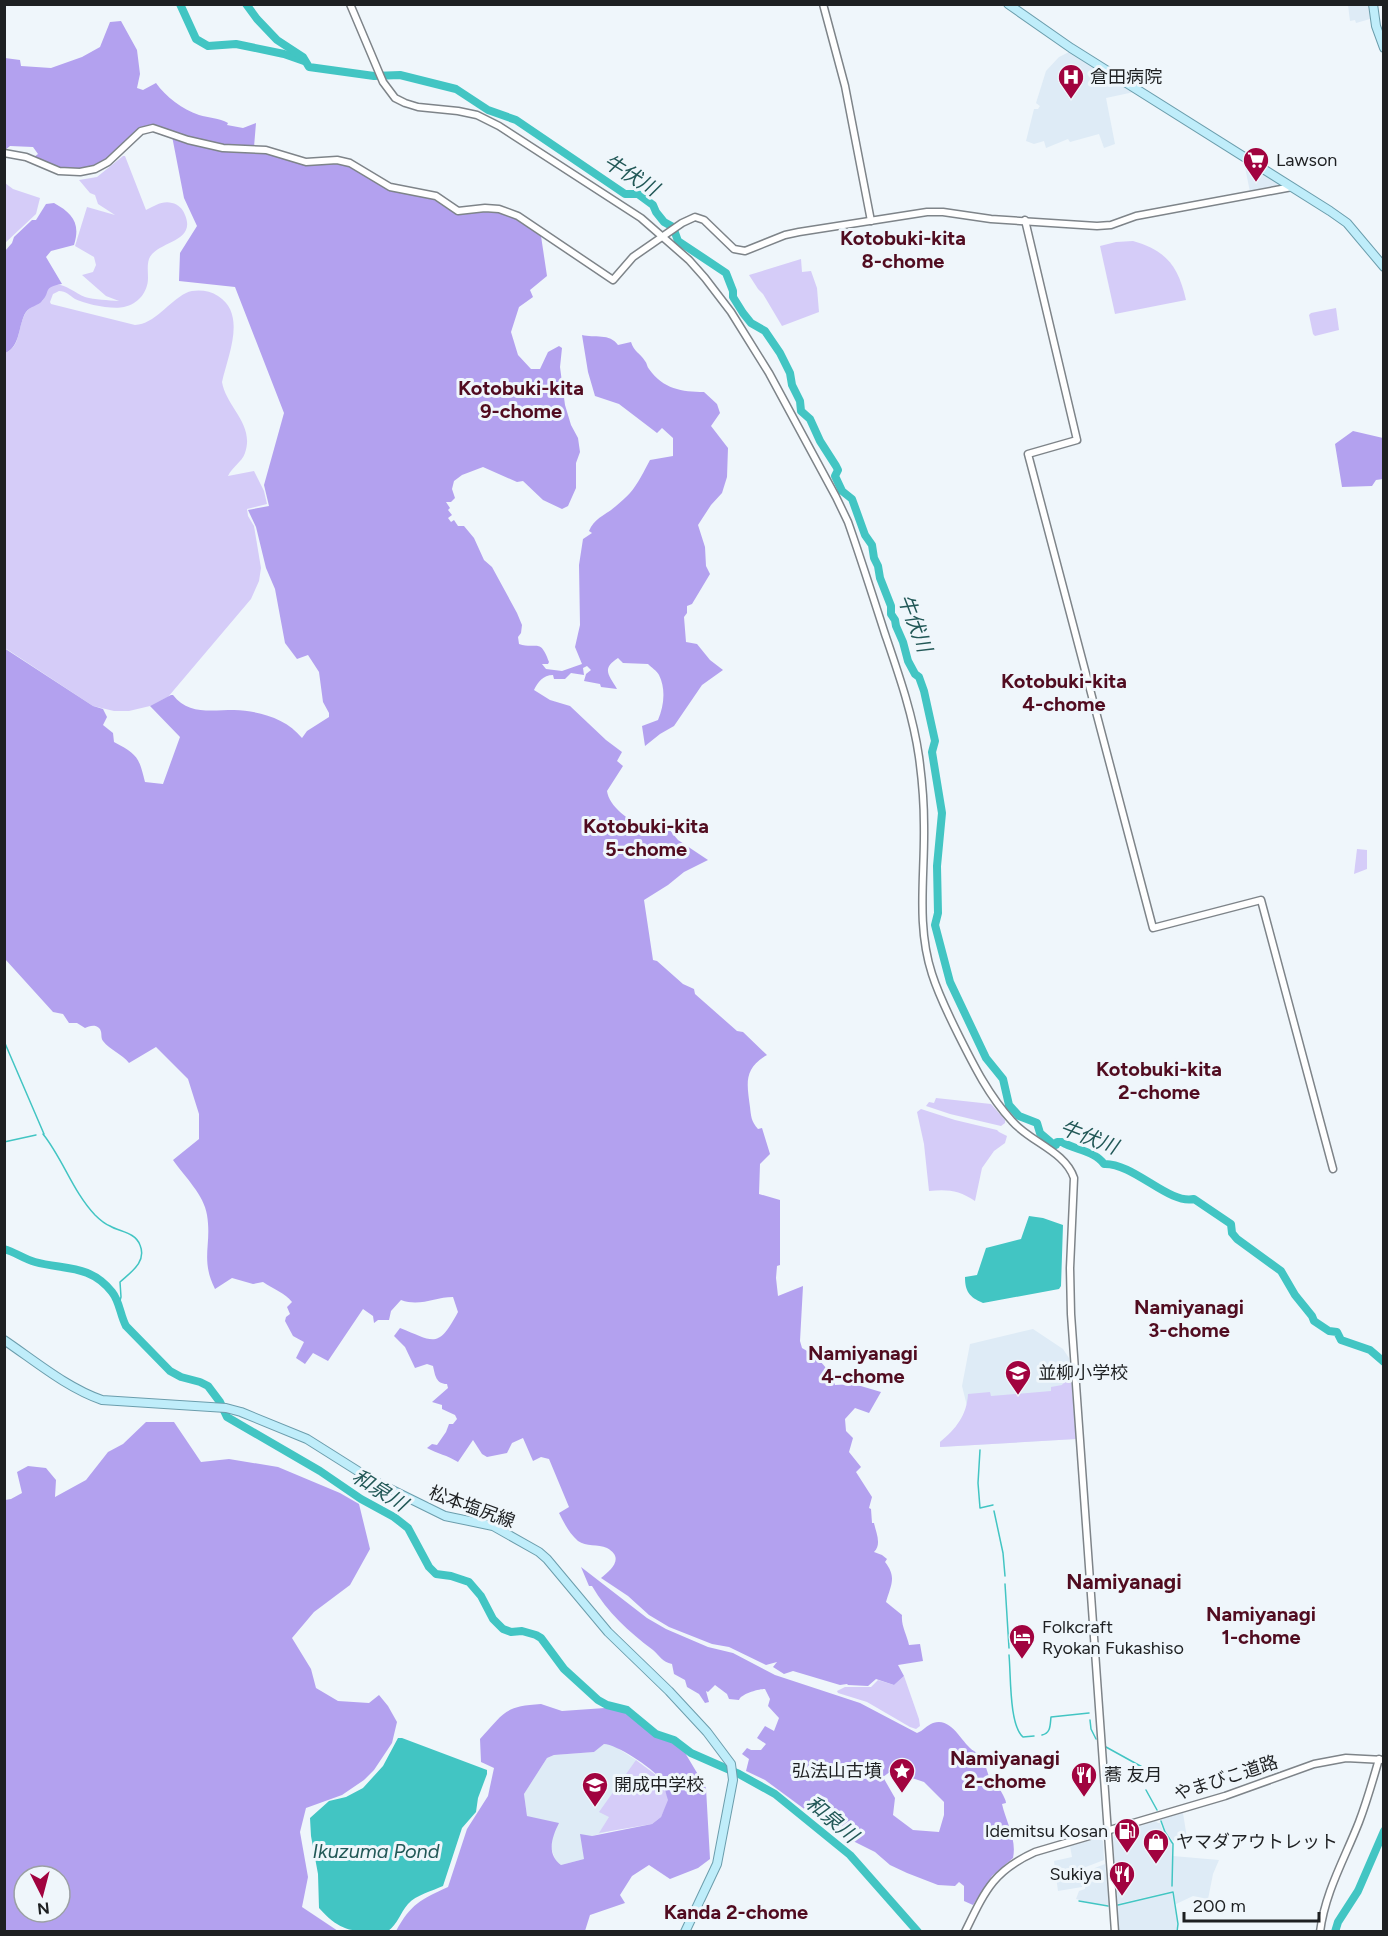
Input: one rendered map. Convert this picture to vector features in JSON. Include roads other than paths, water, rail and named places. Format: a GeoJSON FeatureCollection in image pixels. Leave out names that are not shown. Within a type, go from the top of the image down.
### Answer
{"type":"FeatureCollection","features":[{"type":"Feature","properties":{"kind":"main road"},"geometry":{"type":"LineString","coordinates":[[1008,4],[1071,48],[1347,223],[1383,267]]}},
{"type":"Feature","properties":{"kind":"main road"},"geometry":{"type":"LineString","coordinates":[[1373,4],[1376,26],[1383,48]]}},
{"type":"Feature","properties":{"kind":"main road","name":"松本塩尻線"},"geometry":{"type":"LineString","coordinates":[[4,1340],[70,1385],[102,1400],[222,1408],[241,1412],[307,1439],[372,1480],[445,1516],[493,1526],[539,1552],[608,1632],[669,1691],[707,1732],[726,1755],[733,1771],[729,1808],[717,1864],[685,1932]]}},
{"type":"Feature","properties":{"kind":"street"},"geometry":{"type":"LineString","coordinates":[[350,4],[383,82],[392,94],[405,103],[418,107],[477,115],[499,126],[641,218],[664,235],[689,261],[736,319],[769,373],[848,522],[905,692],[919,755],[924,825],[922,929],[932,976],[970,1058],[995,1101],[1024,1133],[1065,1161],[1074,1178],[1070,1268],[1071,1314],[1115,1932]]}},
{"type":"Feature","properties":{"kind":"street"},"geometry":{"type":"LineString","coordinates":[[823,4],[845,86],[871,221]]}},
{"type":"Feature","properties":{"kind":"street"},"geometry":{"type":"LineString","coordinates":[[4,153],[26,157],[59,171],[80,172],[95,169],[108,162],[141,131],[153,128],[188,140],[223,148],[266,150],[306,162],[337,160],[350,163],[390,187],[436,196],[458,211],[499,209],[518,216],[613,280],[633,257],[690,218],[698,217],[704,220],[734,249],[745,251],[785,235],[927,213],[943,212],[991,219],[1111,225],[1136,216],[1292,187]]}},
{"type":"Feature","properties":{"kind":"street"},"geometry":{"type":"LineString","coordinates":[[1025,220],[1077,440],[1028,454],[1153,928],[1262,900],[1333,1169]]}},
{"type":"Feature","properties":{"kind":"street","name":"やまびこ道路"},"geometry":{"type":"LineString","coordinates":[[965,1932],[992,1882],[1011,1864],[1035,1852],[1225,1796],[1314,1764],[1346,1758],[1381,1759]]}},
{"type":"Feature","properties":{"kind":"street"},"geometry":{"type":"LineString","coordinates":[[1320,1932],[1329,1892],[1359,1823],[1381,1759]]}},
{"type":"Feature","properties":{"kind":"water"},"geometry":{"type":"Polygon","coordinates":[[[1029,1216],[1063,1225],[1061,1286],[1059,1289],[983,1303],[974,1298],[967,1290],[965,1277],[977,1275],[986,1248],[1021,1239],[1029,1216]]]}},
{"type":"Feature","properties":{"kind":"water","name":"Ikuzuma Pond"},"geometry":{"type":"Polygon","coordinates":[[[398,1738],[487,1770],[487,1774],[478,1798],[476,1812],[462,1828],[443,1886],[411,1901],[388,1931],[350,1930],[335,1923],[319,1908],[318,1874],[310,1818],[329,1801],[346,1797],[363,1788],[383,1766],[398,1738]]]}},
{"type":"Feature","properties":{"kind":"waterway"},"geometry":{"type":"LineString","coordinates":[[180,4],[196,39],[208,46],[236,44],[284,54],[304,61]]}},
{"type":"Feature","properties":{"kind":"waterway","name":"牛伏川"},"geometry":{"type":"LineString","coordinates":[[246,4],[277,40],[303,57],[309,67],[374,76],[400,75],[456,89],[488,110],[516,120],[625,194],[638,194],[653,205],[664,222],[673,227],[678,241],[726,273],[733,297],[743,313],[751,323],[765,331],[780,353],[790,373],[792,385],[800,401],[801,411],[810,419],[820,441],[836,466],[838,470],[835,476],[842,491],[852,499],[865,535],[872,545],[880,578],[891,606],[891,614],[908,661],[919,677],[924,691],[935,741],[932,752],[942,813],[937,866],[938,913],[935,925],[950,982],[986,1058],[1003,1079],[1009,1105],[1019,1116],[1037,1123],[1040,1133],[1053,1144],[1062,1142],[1090,1153],[1104,1164],[1115,1165],[1127,1170],[1174,1196],[1194,1199],[1231,1224],[1232,1233],[1237,1239],[1281,1271],[1314,1321],[1329,1331],[1337,1332],[1341,1340],[1370,1350],[1384,1362]]}},
{"type":"Feature","properties":{"kind":"waterway"},"geometry":{"type":"LineString","coordinates":[[4,1041],[44,1134]]}},
{"type":"Feature","properties":{"kind":"waterway"},"geometry":{"type":"LineString","coordinates":[[43,1134],[87,1206],[108,1225],[135,1237],[140,1245],[142,1251],[140,1262],[120,1282],[119,1304]]}},
{"type":"Feature","properties":{"kind":"waterway"},"geometry":{"type":"LineString","coordinates":[[4,1142],[36,1135]]}},
{"type":"Feature","properties":{"kind":"waterway","name":"和泉川"},"geometry":{"type":"LineString","coordinates":[[4,1249],[35,1262],[86,1272],[104,1283],[115,1296],[126,1326],[170,1371],[208,1386],[220,1402],[227,1417],[394,1517],[408,1528],[429,1567],[436,1574],[469,1582],[481,1596],[493,1619],[503,1629],[511,1632],[522,1631],[541,1638],[564,1669],[598,1700],[627,1710],[656,1734],[674,1740],[691,1753],[739,1774],[775,1794],[850,1855],[918,1932]]}},
{"type":"Feature","properties":{"kind":"waterway"},"geometry":{"type":"LineString","coordinates":[[980,1450],[978,1483],[980,1508],[993,1505]]}},
{"type":"Feature","properties":{"kind":"waterway"},"geometry":{"type":"LineString","coordinates":[[994,1511],[1003,1553],[1005,1576]]}},
{"type":"Feature","properties":{"kind":"waterway"},"geometry":{"type":"LineString","coordinates":[[1005,1584],[1009,1648]]}},
{"type":"Feature","properties":{"kind":"waterway"},"geometry":{"type":"LineString","coordinates":[[1009,1655],[1011,1699],[1015,1722],[1023,1737],[1034,1736]]}},
{"type":"Feature","properties":{"kind":"waterway"},"geometry":{"type":"LineString","coordinates":[[1042,1735],[1049,1731],[1051,1717],[1089,1713]]}},
{"type":"Feature","properties":{"kind":"waterway"},"geometry":{"type":"LineString","coordinates":[[1090,1720],[1096,1739]]}},
{"type":"Feature","properties":{"kind":"waterway"},"geometry":{"type":"LineString","coordinates":[[1106,1747],[1144,1768],[1147,1774],[1145,1784]]}},
{"type":"Feature","properties":{"kind":"waterway"},"geometry":{"type":"LineString","coordinates":[[1146,1790],[1157,1810]]}},
{"type":"Feature","properties":{"kind":"waterway"},"geometry":{"type":"LineString","coordinates":[[1161,1821],[1173,1844],[1172,1886]]}},
{"type":"Feature","properties":{"kind":"waterway"},"geometry":{"type":"LineString","coordinates":[[1335,1932],[1338,1922],[1358,1891],[1384,1831]]}},
{"type":"Feature","properties":{"kind":"waterway"},"geometry":{"type":"LineString","coordinates":[[1118,1905],[1173,1892],[1177,1932]]}},
{"type":"Feature","properties":{"kind":"waterway"},"geometry":{"type":"LineString","coordinates":[[1079,1901],[1108,1906]]}},
{"type":"Feature","properties":{"kind":"place","name":"倉田病院"},"geometry":{"type":"Point","coordinates":[1071,100]}},
{"type":"Feature","properties":{"kind":"place","name":"Lawson"},"geometry":{"type":"Point","coordinates":[1256,183]}},
{"type":"Feature","properties":{"kind":"place","name":"並柳小学校"},"geometry":{"type":"Point","coordinates":[1018,1396]}},
{"type":"Feature","properties":{"kind":"place","name":"Folkcraft Ryokan Fukashiso"},"geometry":{"type":"Point","coordinates":[1022,1660]}},
{"type":"Feature","properties":{"kind":"place","name":"弘法山古墳"},"geometry":{"type":"Point","coordinates":[902,1794]}},
{"type":"Feature","properties":{"kind":"place","name":"蕎 友月"},"geometry":{"type":"Point","coordinates":[1084,1798]}},
{"type":"Feature","properties":{"kind":"place","name":"開成中学校"},"geometry":{"type":"Point","coordinates":[595,1808]}},
{"type":"Feature","properties":{"kind":"place","name":"Idemitsu Kosan"},"geometry":{"type":"Point","coordinates":[1127,1854]}},
{"type":"Feature","properties":{"kind":"place","name":"ヤマダアウトレット"},"geometry":{"type":"Point","coordinates":[1156,1865]}},
{"type":"Feature","properties":{"kind":"place","name":"Sukiya"},"geometry":{"type":"Point","coordinates":[1122,1897]}},
{"type":"Feature","properties":{"kind":"district","name":"Kotobuki-kita 8-chome"},"geometry":{"type":"Point","coordinates":[903,250]}},
{"type":"Feature","properties":{"kind":"district","name":"Kotobuki-kita 9-chome"},"geometry":{"type":"Point","coordinates":[521,400]}},
{"type":"Feature","properties":{"kind":"district","name":"Kotobuki-kita 4-chome"},"geometry":{"type":"Point","coordinates":[1064,692]}},
{"type":"Feature","properties":{"kind":"district","name":"Kotobuki-kita 5-chome"},"geometry":{"type":"Point","coordinates":[646,838]}},
{"type":"Feature","properties":{"kind":"district","name":"Kotobuki-kita 2-chome"},"geometry":{"type":"Point","coordinates":[1159,1080]}},
{"type":"Feature","properties":{"kind":"district","name":"Namiyanagi 3-chome"},"geometry":{"type":"Point","coordinates":[1189,1318]}},
{"type":"Feature","properties":{"kind":"district","name":"Namiyanagi 4-chome"},"geometry":{"type":"Point","coordinates":[863,1364]}},
{"type":"Feature","properties":{"kind":"district","name":"Namiyanagi"},"geometry":{"type":"Point","coordinates":[1124,1582]}},
{"type":"Feature","properties":{"kind":"district","name":"Namiyanagi 1-chome"},"geometry":{"type":"Point","coordinates":[1261,1626]}},
{"type":"Feature","properties":{"kind":"district","name":"Namiyanagi 2-chome"},"geometry":{"type":"Point","coordinates":[1005,1770]}},
{"type":"Feature","properties":{"kind":"district","name":"Kanda 2-chome"},"geometry":{"type":"Point","coordinates":[736,1912]}}]}
